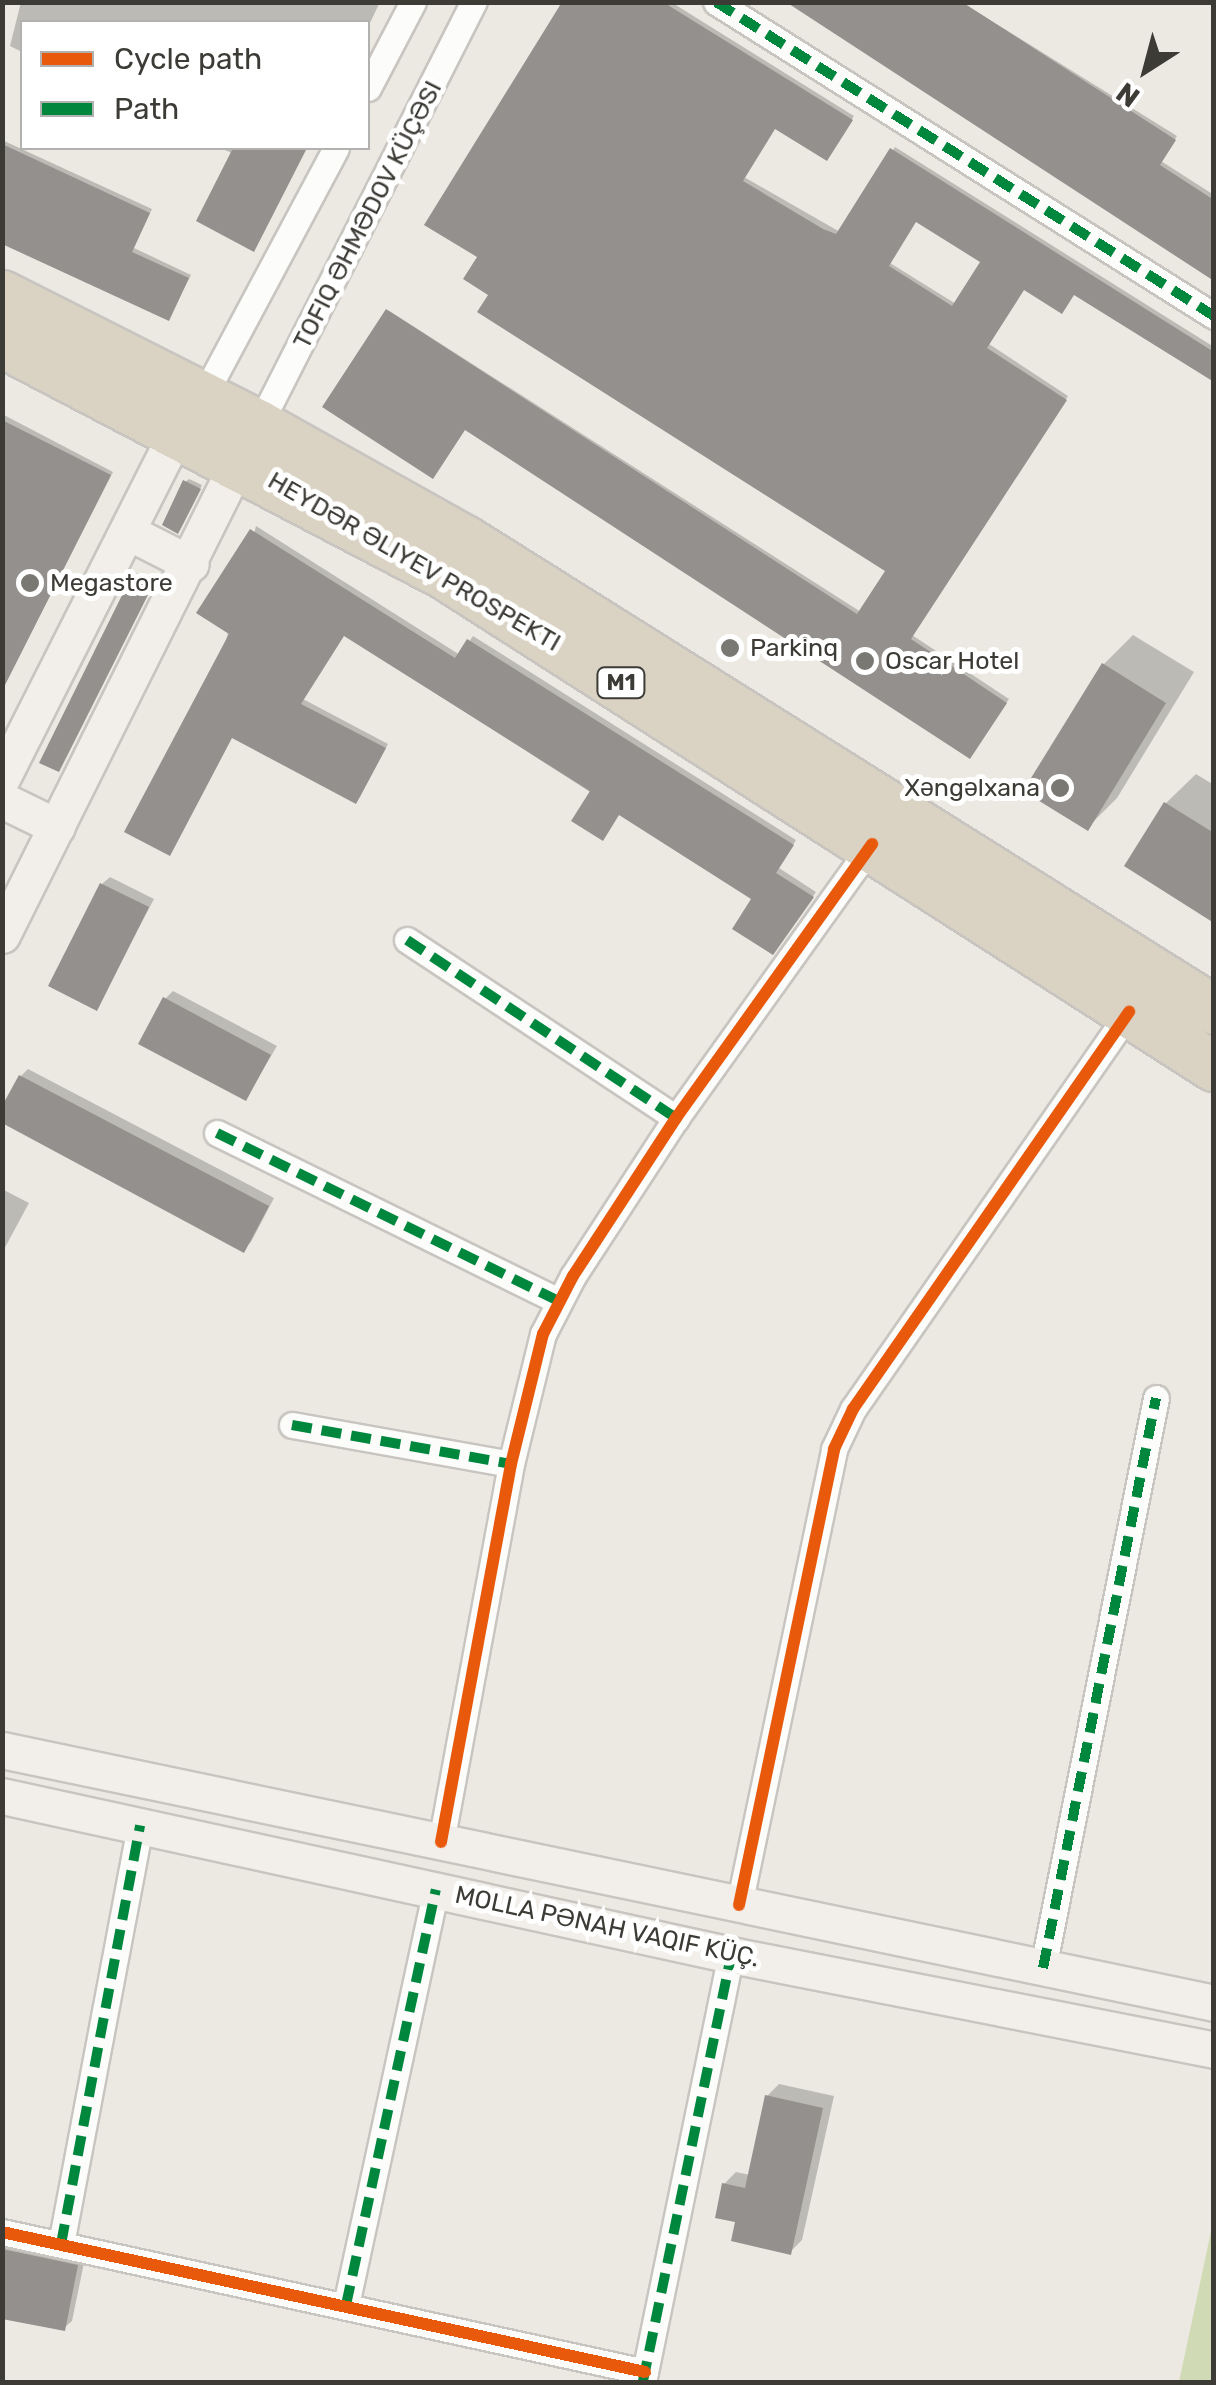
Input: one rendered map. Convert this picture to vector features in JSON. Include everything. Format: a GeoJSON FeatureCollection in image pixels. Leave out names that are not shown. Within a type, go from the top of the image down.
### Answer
{"type":"FeatureCollection","features":[{"type":"Feature","properties":{"kind":"highway","name":"HEYDƏR ƏLIYEV PROSPEKTI"},"geometry":{"type":"LineString","coordinates":[[2,295],[191,414],[465,540],[1214,1010]]}},
{"type":"Feature","properties":{"kind":"highway","name":"HEYDƏR ƏLIYEV PROSPEKTI"},"geometry":{"type":"LineString","coordinates":[[2,343],[191,414]]}},
{"type":"Feature","properties":{"kind":"highway","name":"HEYDƏR ƏLIYEV PROSPEKTI"},"geometry":{"type":"LineString","coordinates":[[248,443],[445,575],[872,844],[1214,1067]]}},
{"type":"Feature","properties":{"kind":"main road"},"geometry":{"type":"LineString","coordinates":[[2,778],[191,414]]}},
{"type":"Feature","properties":{"kind":"main road"},"geometry":{"type":"LineString","coordinates":[[2,935],[191,564],[248,443]]}},
{"type":"Feature","properties":{"kind":"main road"},"geometry":{"type":"LineString","coordinates":[[130,532],[191,564]]}},
{"type":"Feature","properties":{"kind":"main road"},"geometry":{"type":"LineString","coordinates":[[2,800],[57,828]]}},
{"type":"Feature","properties":{"kind":"main road","name":"MOLLA PƏNAH VAQIF KÜÇ."},"geometry":{"type":"LineString","coordinates":[[2,1750],[1214,2002]]}},
{"type":"Feature","properties":{"kind":"main road","name":"MOLLA PƏNAH VAQIF KÜÇ."},"geometry":{"type":"LineString","coordinates":[[2,1796],[731,1955],[1214,2050]]}},
{"type":"Feature","properties":{"kind":"street"},"geometry":{"type":"LineString","coordinates":[[370,84],[413,2]]}},
{"type":"Feature","properties":{"kind":"street","name":"TOFIQ ƏHMƏDOV KÜÇƏSI"},"geometry":{"type":"LineString","coordinates":[[248,443],[474,2]]}},
{"type":"Feature","properties":{"kind":"street"},"geometry":{"type":"LineString","coordinates":[[716,2],[1214,316]]}},
{"type":"Feature","properties":{"kind":"street"},"geometry":{"type":"LineString","coordinates":[[191,414],[335,150]]}},
{"type":"Feature","properties":{"kind":"street"},"geometry":{"type":"LineString","coordinates":[[441,1842],[511,1464],[558,1300],[676,1118],[872,844]]}},
{"type":"Feature","properties":{"kind":"street"},"geometry":{"type":"LineString","coordinates":[[406,940],[676,1118]]}},
{"type":"Feature","properties":{"kind":"street"},"geometry":{"type":"LineString","coordinates":[[739,1904],[834,1449],[853,1409],[1129,1012]]}},
{"type":"Feature","properties":{"kind":"street"},"geometry":{"type":"LineString","coordinates":[[218,1133],[558,1300]]}},
{"type":"Feature","properties":{"kind":"street"},"geometry":{"type":"LineString","coordinates":[[1044,1968],[1156,1398]]}},
{"type":"Feature","properties":{"kind":"street"},"geometry":{"type":"LineString","coordinates":[[292,1425],[511,1464]]}},
{"type":"Feature","properties":{"kind":"street"},"geometry":{"type":"LineString","coordinates":[[60,2244],[140,1826]]}},
{"type":"Feature","properties":{"kind":"street"},"geometry":{"type":"LineString","coordinates":[[346,2304],[436,1890]]}},
{"type":"Feature","properties":{"kind":"street"},"geometry":{"type":"LineString","coordinates":[[2,2232],[346,2304],[644,2378],[731,1955]]}},
{"type":"Feature","properties":{"kind":"green space"},"geometry":{"type":"Polygon","coordinates":[[[1213,2222],[1213,2382],[1179,2382],[1213,2222]]]}},
{"type":"Feature","properties":{"kind":"building"},"geometry":{"type":"Polygon","coordinates":[[[562,2],[663,2],[853,120],[827,161],[775,129],[743,181],[836,234],[890,148],[1214,352],[1214,382],[1074,295],[1062,314],[1024,290],[987,348],[1067,400],[911,639],[1007,703],[970,759],[465,430],[433,479],[322,407],[386,309],[857,614],[885,571],[477,312],[488,295],[463,279],[477,257],[424,225],[562,2]],[[916,222],[889,266],[952,306],[980,262],[916,222]]]}},
{"type":"Feature","properties":{"kind":"building"},"geometry":{"type":"Polygon","coordinates":[[[786,2],[962,2],[1176,140],[1160,165],[1214,200],[1214,281],[786,2]]]}},
{"type":"Feature","properties":{"kind":"building"},"geometry":{"type":"Polygon","coordinates":[[[2,144],[150,213],[132,252],[189,278],[169,321],[2,244],[2,144]]]}},
{"type":"Feature","properties":{"kind":"building"},"geometry":{"type":"Polygon","coordinates":[[[232,150],[306,150],[254,252],[196,221],[232,150]]]}},
{"type":"Feature","properties":{"kind":"building","name":"Megastore"},"geometry":{"type":"Polygon","coordinates":[[[2,420],[111,475],[2,691],[2,420]]]}},
{"type":"Feature","properties":{"kind":"building"},"geometry":{"type":"Polygon","coordinates":[[[183,480],[201,489],[178,534],[162,525],[183,480]]]}},
{"type":"Feature","properties":{"kind":"building"},"geometry":{"type":"Polygon","coordinates":[[[250,529],[455,658],[467,639],[794,845],[776,873],[814,897],[773,955],[732,929],[751,899],[619,815],[603,841],[571,821],[590,791],[344,636],[301,704],[386,748],[356,804],[232,738],[170,856],[124,832],[229,634],[196,613],[250,529]]]}},
{"type":"Feature","properties":{"kind":"building"},"geometry":{"type":"Polygon","coordinates":[[[132,575],[153,585],[59,772],[39,763],[132,575]]]}},
{"type":"Feature","properties":{"kind":"building"},"geometry":{"type":"Polygon","coordinates":[[[1102,663],[1166,703],[1088,831],[1023,791],[1102,663]]]}},
{"type":"Feature","properties":{"kind":"building"},"geometry":{"type":"Polygon","coordinates":[[[1164,802],[1214,833],[1214,923],[1124,866],[1164,802]]]}},
{"type":"Feature","properties":{"kind":"building"},"geometry":{"type":"Polygon","coordinates":[[[100,883],[149,907],[97,1011],[48,986],[100,883]]]}},
{"type":"Feature","properties":{"kind":"building"},"geometry":{"type":"Polygon","coordinates":[[[163,997],[271,1055],[246,1101],[138,1044],[163,997]]]}},
{"type":"Feature","properties":{"kind":"building"},"geometry":{"type":"Polygon","coordinates":[[[19,1075],[269,1206],[244,1253],[2,1123],[2,1106],[19,1075]]]}},
{"type":"Feature","properties":{"kind":"building"},"geometry":{"type":"Polygon","coordinates":[[[765,2095],[823,2108],[791,2255],[731,2241],[735,2222],[715,2218],[722,2183],[745,2188],[765,2095]]]}},
{"type":"Feature","properties":{"kind":"building"},"geometry":{"type":"Polygon","coordinates":[[[2,2249],[78,2265],[65,2331],[2,2319],[2,2249]]]}},
{"type":"Feature","properties":{"kind":"marked path"},"geometry":{"type":"LineString","coordinates":[[716,2],[1214,316]]}},
{"type":"Feature","properties":{"kind":"marked path"},"geometry":{"type":"LineString","coordinates":[[407,940],[676,1118]]}},
{"type":"Feature","properties":{"kind":"marked path"},"geometry":{"type":"LineString","coordinates":[[217,1133],[558,1301]]}},
{"type":"Feature","properties":{"kind":"marked path"},"geometry":{"type":"LineString","coordinates":[[1043,1968],[1156,1398]]}},
{"type":"Feature","properties":{"kind":"marked path"},"geometry":{"type":"LineString","coordinates":[[292,1425],[511,1464]]}},
{"type":"Feature","properties":{"kind":"marked path"},"geometry":{"type":"LineString","coordinates":[[61,2244],[140,1825]]}},
{"type":"Feature","properties":{"kind":"marked path"},"geometry":{"type":"LineString","coordinates":[[346,2305],[436,1890]]}},
{"type":"Feature","properties":{"kind":"marked path"},"geometry":{"type":"LineString","coordinates":[[643,2381],[731,1955]]}},
{"type":"Feature","properties":{"kind":"cycle path"},"geometry":{"type":"LineString","coordinates":[[441,1842],[511,1464],[543,1334],[573,1276],[676,1118],[872,844]]}},
{"type":"Feature","properties":{"kind":"cycle path"},"geometry":{"type":"LineString","coordinates":[[739,1905],[834,1449],[853,1409],[1129,1012]]}},
{"type":"Feature","properties":{"kind":"cycle path"},"geometry":{"type":"LineString","coordinates":[[2,2232],[645,2372]]}},
{"type":"Feature","properties":{"kind":"place","name":"Megastore"},"geometry":{"type":"Point","coordinates":[30,583]}},
{"type":"Feature","properties":{"kind":"place","name":"Parkinq"},"geometry":{"type":"Point","coordinates":[730,648]}},
{"type":"Feature","properties":{"kind":"place","name":"Oscar Hotel"},"geometry":{"type":"Point","coordinates":[865,661]}},
{"type":"Feature","properties":{"kind":"place","name":"Xəngəlxana"},"geometry":{"type":"Point","coordinates":[1060,788]}}]}
